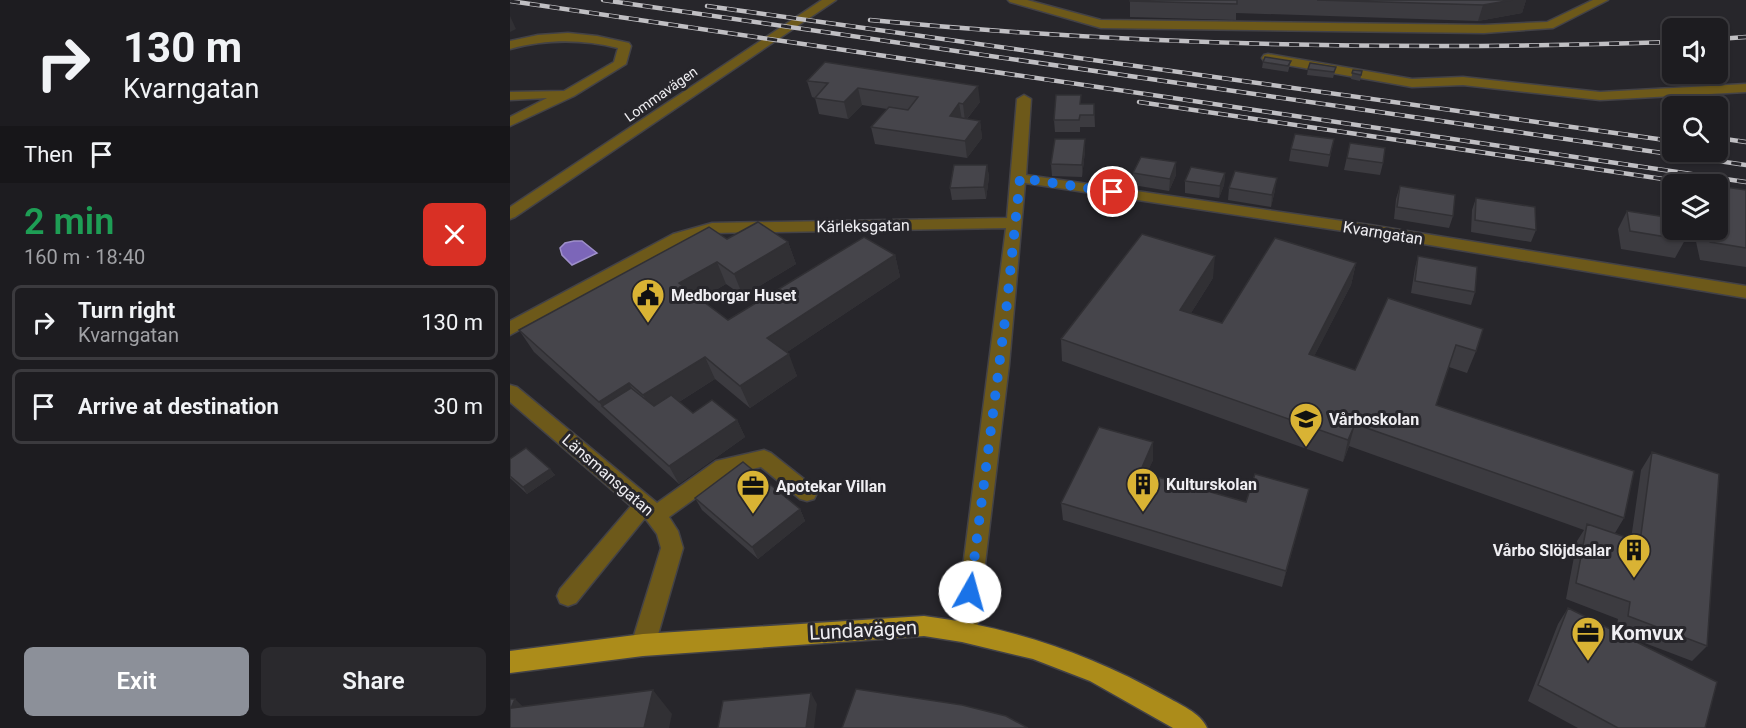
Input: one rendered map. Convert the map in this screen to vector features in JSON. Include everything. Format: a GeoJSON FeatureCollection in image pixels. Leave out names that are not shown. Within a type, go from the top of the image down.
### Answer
{"type":"FeatureCollection","features":[{"type":"Feature","properties":{"kind":"main road","name":"Lundavägen"},"geometry":{"type":"LineString","coordinates":[[510,662],[643,645],[908,625],[966,630],[1030,646],[1091,669],[1195,728]]}},
{"type":"Feature","properties":{"kind":"street","name":"Lommavägen"},"geometry":{"type":"LineString","coordinates":[[510,214],[741,57],[830,0]]}},
{"type":"Feature","properties":{"kind":"street"},"geometry":{"type":"LineString","coordinates":[[1014,0],[1101,24],[1484,29],[1549,26],[1602,0]]}},
{"type":"Feature","properties":{"kind":"street"},"geometry":{"type":"LineString","coordinates":[[510,45],[564,36],[598,38],[625,46],[620,64],[510,123]]}},
{"type":"Feature","properties":{"kind":"street"},"geometry":{"type":"LineString","coordinates":[[1268,58],[1412,83],[1463,81],[1600,96],[1746,88]]}},
{"type":"Feature","properties":{"kind":"street"},"geometry":{"type":"LineString","coordinates":[[510,96],[569,93]]}},
{"type":"Feature","properties":{"kind":"street"},"geometry":{"type":"LineString","coordinates":[[966,630],[1006,312],[1020,178],[1024,99]]}},
{"type":"Feature","properties":{"kind":"street","name":"Kvarngatan"},"geometry":{"type":"LineString","coordinates":[[1020,178],[1370,230],[1746,292]]}},
{"type":"Feature","properties":{"kind":"street","name":"Kärleksgatan"},"geometry":{"type":"LineString","coordinates":[[510,329],[680,237],[712,228],[1014,223]]}},
{"type":"Feature","properties":{"kind":"street","name":"Länsmansgatan"},"geometry":{"type":"LineString","coordinates":[[510,392],[650,510],[667,531],[672,548],[655,612],[643,645]]}},
{"type":"Feature","properties":{"kind":"street"},"geometry":{"type":"LineString","coordinates":[[568,596],[650,510],[723,467],[764,458],[807,493]]}},
{"type":"Feature","properties":{"kind":"shaded area"},"geometry":{"type":"Polygon","coordinates":[[[582,241],[597,253],[572,265],[562,255],[560,248],[565,243],[582,241]]]}},
{"type":"Feature","properties":{"kind":"building"},"geometry":{"type":"Polygon","coordinates":[[[1237,0],[1237,4],[1130,1],[1237,0]]]}},
{"type":"Feature","properties":{"kind":"building"},"geometry":{"type":"Polygon","coordinates":[[[1317,0],[1512,0],[1483,5],[1317,0]]]}},
{"type":"Feature","properties":{"kind":"building"},"geometry":{"type":"Polygon","coordinates":[[[1265,57],[1291,61],[1288,66],[1263,62],[1265,57]]]}},
{"type":"Feature","properties":{"kind":"building"},"geometry":{"type":"Polygon","coordinates":[[[825,62],[978,86],[963,104],[959,103],[950,116],[980,121],[965,141],[871,127],[889,107],[908,110],[918,97],[858,88],[844,102],[815,98],[828,83],[807,81],[825,62]]]}},
{"type":"Feature","properties":{"kind":"building"},"geometry":{"type":"Polygon","coordinates":[[[1310,63],[1336,67],[1334,72],[1308,69],[1310,63]]]}},
{"type":"Feature","properties":{"kind":"building"},"geometry":{"type":"Polygon","coordinates":[[[1353,70],[1362,71],[1361,75],[1352,73],[1353,70]]]}},
{"type":"Feature","properties":{"kind":"building"},"geometry":{"type":"Polygon","coordinates":[[[1056,95],[1081,95],[1080,104],[1094,104],[1094,115],[1080,115],[1079,120],[1054,120],[1056,95]]]}},
{"type":"Feature","properties":{"kind":"building"},"geometry":{"type":"Polygon","coordinates":[[[1295,134],[1334,139],[1330,155],[1291,149],[1295,134]]]}},
{"type":"Feature","properties":{"kind":"building"},"geometry":{"type":"Polygon","coordinates":[[[1055,139],[1085,139],[1082,165],[1051,164],[1055,139]]]}},
{"type":"Feature","properties":{"kind":"building"},"geometry":{"type":"Polygon","coordinates":[[[1350,143],[1385,148],[1383,163],[1347,158],[1350,143]]]}},
{"type":"Feature","properties":{"kind":"building"},"geometry":{"type":"Polygon","coordinates":[[[1141,157],[1176,162],[1170,179],[1133,173],[1141,157]]]}},
{"type":"Feature","properties":{"kind":"building"},"geometry":{"type":"Polygon","coordinates":[[[954,165],[987,165],[984,187],[950,188],[954,165]]]}},
{"type":"Feature","properties":{"kind":"building"},"geometry":{"type":"Polygon","coordinates":[[[1191,167],[1225,173],[1220,186],[1185,181],[1191,167]]]}},
{"type":"Feature","properties":{"kind":"building"},"geometry":{"type":"Polygon","coordinates":[[[1235,171],[1277,178],[1272,195],[1229,188],[1235,171]]]}},
{"type":"Feature","properties":{"kind":"building"},"geometry":{"type":"Polygon","coordinates":[[[1400,186],[1455,195],[1453,216],[1397,207],[1400,186]]]}},
{"type":"Feature","properties":{"kind":"building"},"geometry":{"type":"Polygon","coordinates":[[[1728,187],[1746,190],[1746,248],[1710,242],[1710,240],[1728,240],[1728,187]]]}},
{"type":"Feature","properties":{"kind":"building"},"geometry":{"type":"Polygon","coordinates":[[[1476,198],[1535,207],[1536,230],[1475,220],[1476,198]]]}},
{"type":"Feature","properties":{"kind":"building"},"geometry":{"type":"Polygon","coordinates":[[[1627,211],[1662,216],[1662,236],[1630,231],[1627,211]]]}},
{"type":"Feature","properties":{"kind":"building","name":"Medborgar Huset"},"geometry":{"type":"Polygon","coordinates":[[[758,222],[788,242],[734,274],[717,262],[679,283],[728,320],[864,237],[895,255],[767,338],[789,354],[740,386],[705,357],[643,395],[629,383],[599,402],[519,330],[709,227],[727,239],[758,222]]]}},
{"type":"Feature","properties":{"kind":"building"},"geometry":{"type":"Polygon","coordinates":[[[1142,234],[1215,256],[1180,310],[1222,323],[1275,238],[1356,263],[1309,354],[1355,370],[1388,298],[1483,329],[1476,351],[1456,345],[1436,405],[1634,471],[1624,518],[1355,424],[1348,440],[1061,339],[1142,234]]]}},
{"type":"Feature","properties":{"kind":"building"},"geometry":{"type":"Polygon","coordinates":[[[1418,256],[1477,267],[1475,292],[1415,281],[1418,256]]]}},
{"type":"Feature","properties":{"kind":"building"},"geometry":{"type":"Polygon","coordinates":[[[631,388],[654,406],[671,395],[693,413],[712,400],[737,420],[669,466],[602,406],[631,388]]]}},
{"type":"Feature","properties":{"kind":"building","name":"Kulturskolan"},"geometry":{"type":"Polygon","coordinates":[[[1099,427],[1153,442],[1140,472],[1246,502],[1255,474],[1309,489],[1286,571],[1061,503],[1099,427]]]}},
{"type":"Feature","properties":{"kind":"building"},"geometry":{"type":"Polygon","coordinates":[[[526,448],[550,469],[523,487],[510,476],[510,459],[526,448]]]}},
{"type":"Feature","properties":{"kind":"building","name":"Vårbo Slöjdsalar"},"geometry":{"type":"Polygon","coordinates":[[[1652,452],[1719,474],[1707,646],[1628,616],[1630,602],[1576,583],[1587,524],[1640,542],[1652,452]]]}},
{"type":"Feature","properties":{"kind":"building","name":"Apotekar Villan"},"geometry":{"type":"Polygon","coordinates":[[[743,462],[800,509],[752,547],[695,498],[743,462]]]}},
{"type":"Feature","properties":{"kind":"building","name":"Komvux"},"geometry":{"type":"Polygon","coordinates":[[[1568,608],[1717,682],[1705,728],[1618,728],[1538,685],[1568,608]]]}},
{"type":"Feature","properties":{"kind":"building"},"geometry":{"type":"Polygon","coordinates":[[[856,689],[962,705],[1006,716],[1028,728],[842,728],[856,689]]]}},
{"type":"Feature","properties":{"kind":"building"},"geometry":{"type":"Polygon","coordinates":[[[653,690],[644,728],[510,728],[510,699],[515,699],[511,708],[653,690]]]}},
{"type":"Feature","properties":{"kind":"building"},"geometry":{"type":"Polygon","coordinates":[[[811,693],[806,728],[718,728],[723,701],[811,693]]]}},
{"type":"Feature","properties":{"kind":"railway"},"geometry":{"type":"LineString","coordinates":[[603,0],[1746,165]]}},
{"type":"Feature","properties":{"kind":"railway"},"geometry":{"type":"LineString","coordinates":[[510,1],[1746,182]]}},
{"type":"Feature","properties":{"kind":"railway"},"geometry":{"type":"LineString","coordinates":[[707,6],[1662,140]]}},
{"type":"Feature","properties":{"kind":"railway"},"geometry":{"type":"LineString","coordinates":[[870,20],[1071,36],[1271,44],[1471,46],[1662,42]]}},
{"type":"Feature","properties":{"kind":"railway"},"geometry":{"type":"LineString","coordinates":[[1728,38],[1746,37]]}},
{"type":"Feature","properties":{"kind":"railway"},"geometry":{"type":"LineString","coordinates":[[1139,102],[1662,179]]}},
{"type":"Feature","properties":{"kind":"railway"},"geometry":{"type":"LineString","coordinates":[[1728,139],[1746,142]]}},
{"type":"Feature","properties":{"kind":"place","name":"Medborgar Huset"},"geometry":{"type":"Point","coordinates":[648,324]}},
{"type":"Feature","properties":{"kind":"place","name":"Vårboskolan"},"geometry":{"type":"Point","coordinates":[1306,448]}},
{"type":"Feature","properties":{"kind":"place","name":"Kulturskolan"},"geometry":{"type":"Point","coordinates":[1143,513]}},
{"type":"Feature","properties":{"kind":"place","name":"Apotekar Villan"},"geometry":{"type":"Point","coordinates":[753,515]}},
{"type":"Feature","properties":{"kind":"place","name":"Vårbo Slöjdsalar"},"geometry":{"type":"Point","coordinates":[1634,579]}},
{"type":"Feature","properties":{"kind":"place","name":"Komvux"},"geometry":{"type":"Point","coordinates":[1588,662]}},
{"type":"Feature","properties":{"kind":"route"},"geometry":{"type":"LineString","coordinates":[[970,592],[1006,312],[1020,178],[1113,192]]}}]}
